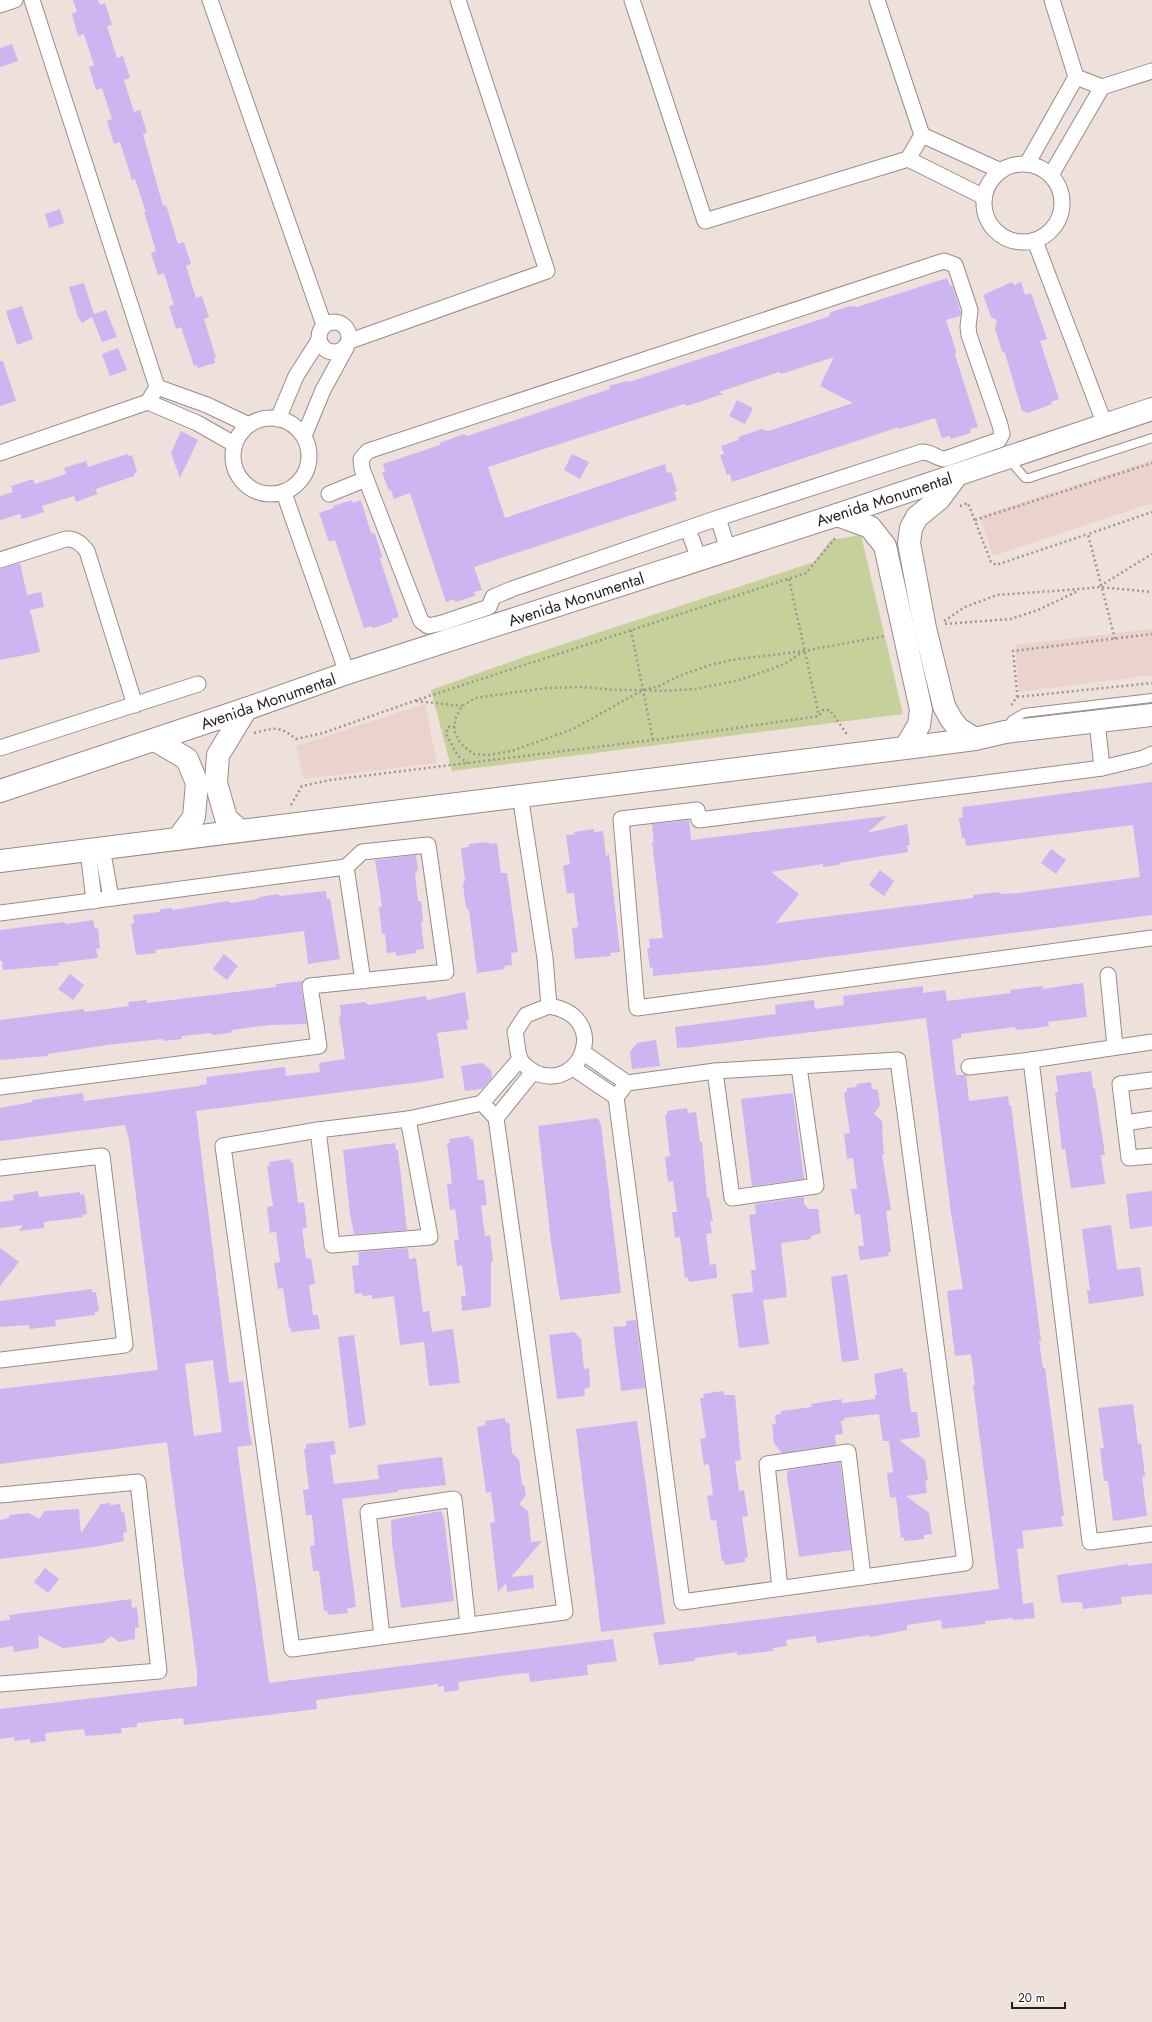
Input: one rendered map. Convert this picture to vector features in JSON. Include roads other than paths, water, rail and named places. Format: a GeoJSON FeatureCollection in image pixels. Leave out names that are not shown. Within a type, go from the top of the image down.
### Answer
{"type":"FeatureCollection","features":[{"type":"Feature","properties":{"kind":"street"},"geometry":{"type":"LineString","coordinates":[[0,5],[15,0]]}},
{"type":"Feature","properties":{"kind":"street"},"geometry":{"type":"LineString","coordinates":[[0,453],[148,402],[157,387],[32,0]]}},
{"type":"Feature","properties":{"kind":"street"},"geometry":{"type":"LineString","coordinates":[[210,0],[324,325]]}},
{"type":"Feature","properties":{"kind":"street"},"geometry":{"type":"LineString","coordinates":[[319,340],[322,348],[330,352],[339,352],[348,344],[547,271],[458,0]]}},
{"type":"Feature","properties":{"kind":"street"},"geometry":{"type":"LineString","coordinates":[[632,0],[705,221],[908,159],[922,135]]}},
{"type":"Feature","properties":{"kind":"street"},"geometry":{"type":"LineString","coordinates":[[877,0],[922,135],[1001,171]]}},
{"type":"Feature","properties":{"kind":"street"},"geometry":{"type":"LineString","coordinates":[[1027,164],[1076,77],[1052,0]]}},
{"type":"Feature","properties":{"kind":"street"},"geometry":{"type":"LineString","coordinates":[[1076,77],[1102,87],[1152,71]]}},
{"type":"Feature","properties":{"kind":"street"},"geometry":{"type":"LineString","coordinates":[[1051,175],[1102,87]]}},
{"type":"Feature","properties":{"kind":"street"},"geometry":{"type":"LineString","coordinates":[[908,159],[984,197]]}},
{"type":"Feature","properties":{"kind":"street"},"geometry":{"type":"LineString","coordinates":[[1027,164],[1040,168],[1051,175],[1060,188],[1063,204],[1059,220],[1050,233],[1035,241],[1016,242],[998,233],[986,217],[984,197],[990,183],[1001,171],[1013,165],[1027,164]]}},
{"type":"Feature","properties":{"kind":"street"},"geometry":{"type":"LineString","coordinates":[[1035,241],[1105,425]]}},
{"type":"Feature","properties":{"kind":"street"},"geometry":{"type":"LineString","coordinates":[[944,261],[955,265],[970,310],[968,327],[970,335],[1002,434],[999,440],[945,460],[938,458],[932,453],[922,452],[718,518],[498,594],[493,597],[489,607],[442,623],[428,626],[421,621],[366,479],[362,469],[361,460],[368,452],[936,262],[944,261]]}},
{"type":"Feature","properties":{"kind":"street"},"geometry":{"type":"LineString","coordinates":[[278,419],[296,376],[319,340],[320,332],[324,325],[331,322],[342,324],[350,333],[348,344],[323,390],[304,436]]}},
{"type":"Feature","properties":{"kind":"street"},"geometry":{"type":"LineString","coordinates":[[157,387],[207,405],[249,425]]}},
{"type":"Feature","properties":{"kind":"street"},"geometry":{"type":"LineString","coordinates":[[148,402],[197,423],[234,444]]}},
{"type":"Feature","properties":{"kind":"street","name":"Avenida Monumental"},"geometry":{"type":"LineString","coordinates":[[0,791],[246,710],[347,673],[699,559],[728,550],[839,523],[958,475],[1152,409]]}},
{"type":"Feature","properties":{"kind":"street"},"geometry":{"type":"LineString","coordinates":[[263,419],[278,419],[291,424],[304,436],[310,452],[308,470],[298,484],[284,493],[265,495],[247,487],[236,472],[234,444],[239,435],[249,425],[263,419]]}},
{"type":"Feature","properties":{"kind":"street"},"geometry":{"type":"LineString","coordinates":[[958,475],[940,499],[917,517],[911,528],[909,543],[925,628],[944,706],[951,719],[959,729],[975,739]]}},
{"type":"Feature","properties":{"kind":"street"},"geometry":{"type":"LineString","coordinates":[[329,494],[366,479]]}},
{"type":"Feature","properties":{"kind":"street"},"geometry":{"type":"LineString","coordinates":[[284,493],[347,673]]}},
{"type":"Feature","properties":{"kind":"street"},"geometry":{"type":"LineString","coordinates":[[718,518],[728,550]]}},
{"type":"Feature","properties":{"kind":"street"},"geometry":{"type":"LineString","coordinates":[[839,523],[870,527],[885,546],[921,710],[919,725],[905,748]]}},
{"type":"Feature","properties":{"kind":"street"},"geometry":{"type":"LineString","coordinates":[[688,529],[699,559]]}},
{"type":"Feature","properties":{"kind":"street"},"geometry":{"type":"LineString","coordinates":[[0,560],[66,539],[74,540],[84,547],[87,551],[135,705]]}},
{"type":"Feature","properties":{"kind":"street"},"geometry":{"type":"LineString","coordinates":[[0,748],[198,684]]}},
{"type":"Feature","properties":{"kind":"street"},"geometry":{"type":"LineString","coordinates":[[240,831],[226,818],[216,783],[218,755],[246,710]]}},
{"type":"Feature","properties":{"kind":"street"},"geometry":{"type":"LineString","coordinates":[[0,861],[905,748],[975,739],[1005,732],[1152,715]]}},
{"type":"Feature","properties":{"kind":"street"},"geometry":{"type":"LineString","coordinates":[[1098,721],[1102,768]]}},
{"type":"Feature","properties":{"kind":"street"},"geometry":{"type":"LineString","coordinates":[[155,740],[187,759],[197,783],[194,817],[178,839]]}},
{"type":"Feature","properties":{"kind":"street"},"geometry":{"type":"LineString","coordinates":[[1152,754],[1144,758],[1102,768],[698,820],[696,810],[621,819],[637,1008],[1152,938]]}},
{"type":"Feature","properties":{"kind":"street"},"geometry":{"type":"LineString","coordinates":[[520,795],[545,958],[549,1006]]}},
{"type":"Feature","properties":{"kind":"street"},"geometry":{"type":"LineString","coordinates":[[0,913],[346,867],[362,852],[428,845],[446,972],[310,986],[319,1046],[0,1087]]}},
{"type":"Feature","properties":{"kind":"street"},"geometry":{"type":"LineString","coordinates":[[95,849],[111,898]]}},
{"type":"Feature","properties":{"kind":"street"},"geometry":{"type":"LineString","coordinates":[[94,901],[95,849]]}},
{"type":"Feature","properties":{"kind":"street"},"geometry":{"type":"LineString","coordinates":[[346,867],[363,981]]}},
{"type":"Feature","properties":{"kind":"street"},"geometry":{"type":"LineString","coordinates":[[1108,974],[1115,1047]]}},
{"type":"Feature","properties":{"kind":"street"},"geometry":{"type":"LineString","coordinates":[[549,1006],[561,1008],[575,1016],[584,1031],[584,1053],[573,1068],[562,1074],[544,1076],[533,1072],[520,1059],[515,1032],[526,1015],[549,1006]]}},
{"type":"Feature","properties":{"kind":"street"},"geometry":{"type":"LineString","coordinates":[[969,1067],[1031,1060],[1152,1042]]}},
{"type":"Feature","properties":{"kind":"street"},"geometry":{"type":"LineString","coordinates":[[584,1053],[627,1083],[715,1071],[898,1060],[965,1563],[682,1602],[616,1097],[627,1083]]}},
{"type":"Feature","properties":{"kind":"street"},"geometry":{"type":"LineString","coordinates":[[482,1103],[496,1118],[565,1612],[292,1649],[223,1146],[318,1130],[408,1119],[482,1103],[520,1059]]}},
{"type":"Feature","properties":{"kind":"street"},"geometry":{"type":"LineString","coordinates":[[1031,1060],[1090,1542],[1152,1534]]}},
{"type":"Feature","properties":{"kind":"street"},"geometry":{"type":"LineString","coordinates":[[715,1071],[732,1198],[816,1186],[799,1067]]}},
{"type":"Feature","properties":{"kind":"street"},"geometry":{"type":"LineString","coordinates":[[573,1068],[616,1097]]}},
{"type":"Feature","properties":{"kind":"street"},"geometry":{"type":"LineString","coordinates":[[496,1118],[533,1072]]}},
{"type":"Feature","properties":{"kind":"street"},"geometry":{"type":"LineString","coordinates":[[1152,1080],[1120,1084],[1129,1158],[1152,1156]]}},
{"type":"Feature","properties":{"kind":"street"},"geometry":{"type":"LineString","coordinates":[[318,1130],[332,1245],[430,1237],[408,1119]]}},
{"type":"Feature","properties":{"kind":"street"},"geometry":{"type":"LineString","coordinates":[[1125,1123],[1152,1119]]}},
{"type":"Feature","properties":{"kind":"street"},"geometry":{"type":"LineString","coordinates":[[0,1168],[102,1156],[125,1345],[0,1360]]}},
{"type":"Feature","properties":{"kind":"street"},"geometry":{"type":"LineString","coordinates":[[780,1588],[767,1464],[848,1452],[863,1577]]}},
{"type":"Feature","properties":{"kind":"street"},"geometry":{"type":"LineString","coordinates":[[0,1495],[138,1482],[159,1671],[0,1684]]}},
{"type":"Feature","properties":{"kind":"street"},"geometry":{"type":"LineString","coordinates":[[382,1636],[368,1512],[454,1499],[468,1625]]}},
{"type":"Feature","properties":{"kind":"lane"},"geometry":{"type":"LineString","coordinates":[[1008,457],[1021,476],[1030,478],[1152,438]]}},
{"type":"Feature","properties":{"kind":"lane"},"geometry":{"type":"LineString","coordinates":[[1005,732],[1012,720],[1024,713],[1152,698]]}}]}
